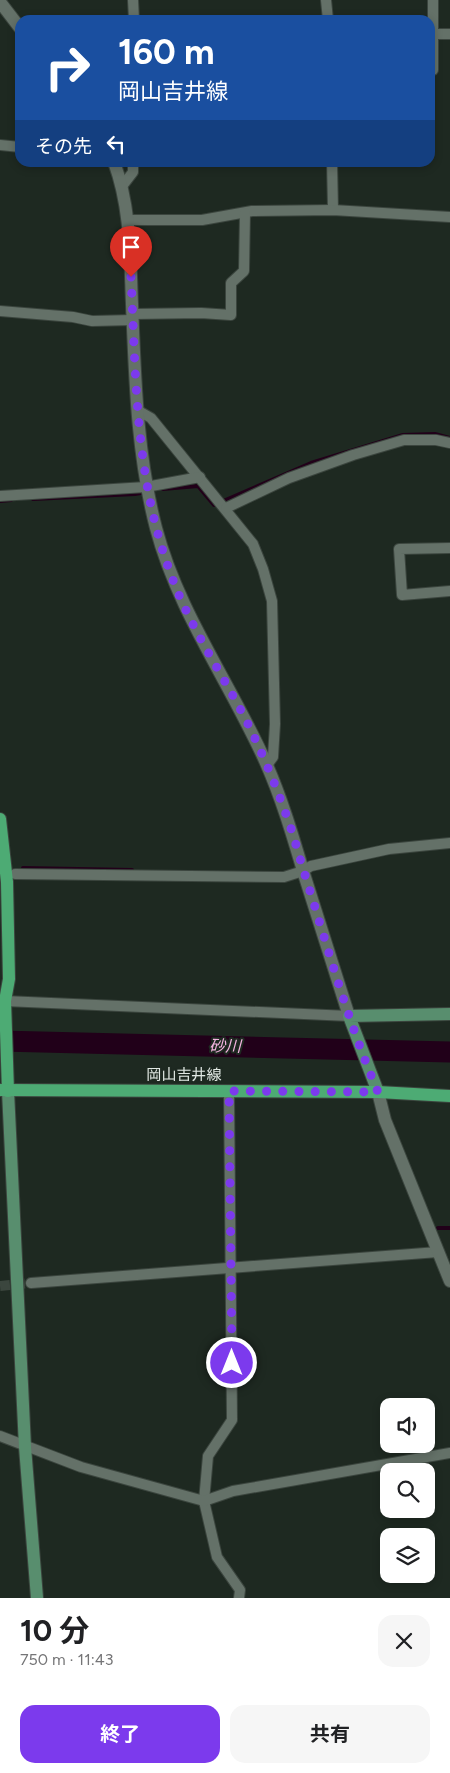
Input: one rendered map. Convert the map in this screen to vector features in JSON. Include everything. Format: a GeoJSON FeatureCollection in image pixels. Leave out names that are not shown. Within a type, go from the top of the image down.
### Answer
{"type":"FeatureCollection","features":[{"type":"Feature","properties":{"kind":"main road"},"geometry":{"type":"LineString","coordinates":[[0,819],[7,892],[9,979],[2,995],[7,1075],[3,1092],[25,1447],[37,1598]]}},
{"type":"Feature","properties":{"kind":"main road"},"geometry":{"type":"LineString","coordinates":[[378,1092],[352,1022],[450,1014]]}},
{"type":"Feature","properties":{"kind":"main road","name":"岡山吉井線"},"geometry":{"type":"LineString","coordinates":[[3,1092],[378,1092],[450,1096]]}},
{"type":"Feature","properties":{"kind":"street"},"geometry":{"type":"LineString","coordinates":[[133,0],[134,15]]}},
{"type":"Feature","properties":{"kind":"street"},"geometry":{"type":"LineString","coordinates":[[326,0],[328,15]]}},
{"type":"Feature","properties":{"kind":"street"},"geometry":{"type":"LineString","coordinates":[[432,15],[433,0]]}},
{"type":"Feature","properties":{"kind":"street"},"geometry":{"type":"LineString","coordinates":[[0,2],[15,22]]}},
{"type":"Feature","properties":{"kind":"street"},"geometry":{"type":"LineString","coordinates":[[435,34],[450,34]]}},
{"type":"Feature","properties":{"kind":"street"},"geometry":{"type":"LineString","coordinates":[[0,145],[15,146]]}},
{"type":"Feature","properties":{"kind":"street"},"geometry":{"type":"LineString","coordinates":[[2,995],[352,1022],[288,820],[267,765],[173,580],[156,530],[146,486],[137,410],[129,220],[123,185],[116,167]]}},
{"type":"Feature","properties":{"kind":"street"},"geometry":{"type":"LineString","coordinates":[[123,185],[133,172],[134,167]]}},
{"type":"Feature","properties":{"kind":"street"},"geometry":{"type":"LineString","coordinates":[[332,167],[333,210]]}},
{"type":"Feature","properties":{"kind":"street"},"geometry":{"type":"LineString","coordinates":[[129,220],[202,220],[245,213],[333,210],[450,217]]}},
{"type":"Feature","properties":{"kind":"street"},"geometry":{"type":"LineString","coordinates":[[0,311],[73,317],[92,321],[201,313],[231,315],[231,283],[234,278],[244,271],[245,213]]}},
{"type":"Feature","properties":{"kind":"street"},"geometry":{"type":"LineString","coordinates":[[137,410],[151,418],[226,508],[253,544],[263,569],[272,601],[275,724],[273,757],[267,765]]}},
{"type":"Feature","properties":{"kind":"street"},"geometry":{"type":"LineString","coordinates":[[226,508],[290,478],[354,455],[404,440],[436,440],[450,443]]}},
{"type":"Feature","properties":{"kind":"street"},"geometry":{"type":"LineString","coordinates":[[0,496],[146,486],[200,477]]}},
{"type":"Feature","properties":{"kind":"street"},"geometry":{"type":"LineString","coordinates":[[450,548],[399,549],[402,595],[450,591]]}},
{"type":"Feature","properties":{"kind":"street"},"geometry":{"type":"LineString","coordinates":[[15,874],[284,877],[303,871],[311,866],[389,850],[450,843]]}},
{"type":"Feature","properties":{"kind":"street"},"geometry":{"type":"LineString","coordinates":[[229,1091],[232,1420],[208,1456],[204,1501],[217,1557],[240,1590],[240,1598]]}},
{"type":"Feature","properties":{"kind":"street"},"geometry":{"type":"LineString","coordinates":[[378,1092],[385,1120],[450,1281]]}},
{"type":"Feature","properties":{"kind":"street"},"geometry":{"type":"LineString","coordinates":[[31,1283],[438,1252]]}},
{"type":"Feature","properties":{"kind":"street"},"geometry":{"type":"LineString","coordinates":[[0,1436],[80,1467],[204,1501],[233,1491],[450,1453]]}},
{"type":"Feature","properties":{"kind":"waterway"},"geometry":{"type":"LineString","coordinates":[[163,489],[198,486],[214,505],[311,463],[403,435],[435,434],[450,438]]}},
{"type":"Feature","properties":{"kind":"waterway"},"geometry":{"type":"LineString","coordinates":[[33,499],[146,492]]}},
{"type":"Feature","properties":{"kind":"waterway"},"geometry":{"type":"LineString","coordinates":[[0,501],[11,500]]}},
{"type":"Feature","properties":{"kind":"waterway"},"geometry":{"type":"LineString","coordinates":[[23,868],[132,870]]}},
{"type":"Feature","properties":{"kind":"waterway","name":"砂川"},"geometry":{"type":"LineString","coordinates":[[0,1041],[450,1052]]}},
{"type":"Feature","properties":{"kind":"waterway"},"geometry":{"type":"LineString","coordinates":[[438,1228],[450,1228]]}},
{"type":"Feature","properties":{"kind":"tunnel"},"geometry":{"type":"LineString","coordinates":[[0,1286],[31,1283]]}},
{"type":"Feature","properties":{"kind":"route"},"geometry":{"type":"LineString","coordinates":[[131,277],[137,410],[146,486],[156,530],[173,580],[186,610],[245,719],[267,765],[288,820],[349,1016],[378,1092],[229,1091],[232,1363]]}}]}
